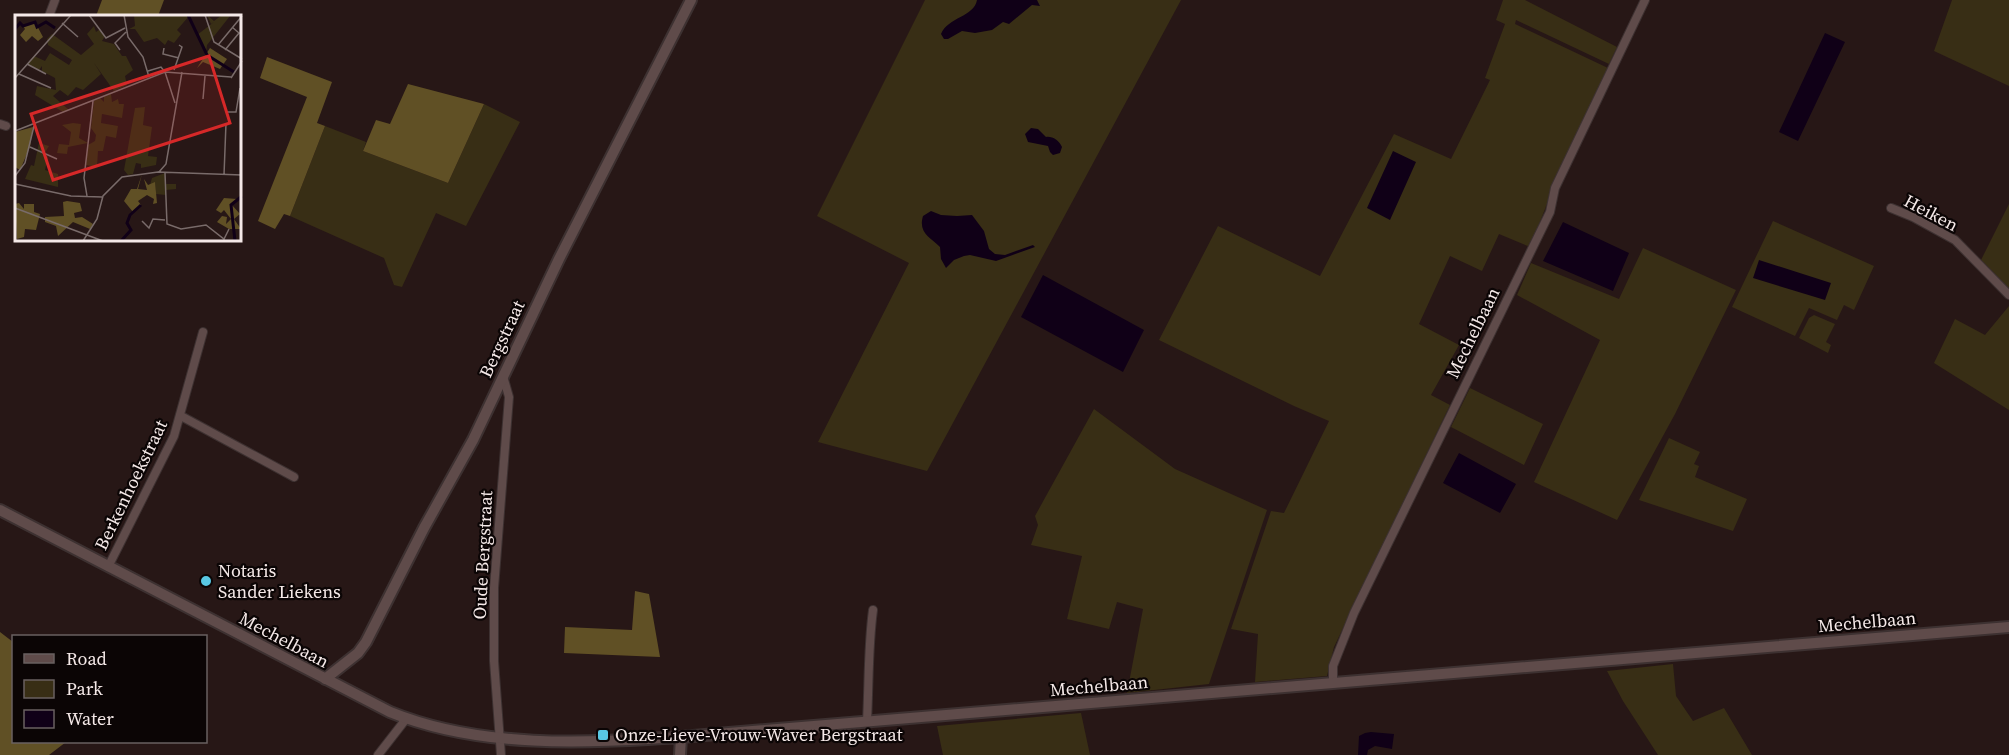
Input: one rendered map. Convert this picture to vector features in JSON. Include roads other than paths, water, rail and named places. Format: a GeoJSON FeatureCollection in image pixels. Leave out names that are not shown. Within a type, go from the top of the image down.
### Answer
{"type":"FeatureCollection","features":[{"type":"Feature","properties":{"kind":"street"},"geometry":{"type":"LineString","coordinates":[[49,15],[55,0]]}},
{"type":"Feature","properties":{"kind":"street","name":"Bergstraat"},"geometry":{"type":"LineString","coordinates":[[325,680],[358,653],[366,642],[424,528],[473,440],[559,259],[692,0]]}},
{"type":"Feature","properties":{"kind":"street","name":"Mechelbaan"},"geometry":{"type":"LineString","coordinates":[[1333,682],[1333,666],[1354,613],[1551,212],[1555,188],[1645,0]]}},
{"type":"Feature","properties":{"kind":"street","name":"Heiken"},"geometry":{"type":"LineString","coordinates":[[1891,208],[1955,240],[2009,295]]}},
{"type":"Feature","properties":{"kind":"street","name":"Berkenhoekstraat"},"geometry":{"type":"LineString","coordinates":[[108,567],[174,436],[203,332]]}},
{"type":"Feature","properties":{"kind":"street","name":"Oude Bergstraat"},"geometry":{"type":"LineString","coordinates":[[500,737],[494,661],[494,598],[509,397],[503,376]]}},
{"type":"Feature","properties":{"kind":"street","name":"Berkenhoekstraat"},"geometry":{"type":"LineString","coordinates":[[181,416],[294,477]]}},
{"type":"Feature","properties":{"kind":"street","name":"Mechelbaan"},"geometry":{"type":"LineString","coordinates":[[0,510],[370,703],[406,718],[450,731],[500,737],[594,741],[681,737],[2009,627]]}},
{"type":"Feature","properties":{"kind":"street"},"geometry":{"type":"LineString","coordinates":[[867,721],[871,651],[869,640],[873,610]]}},
{"type":"Feature","properties":{"kind":"street"},"geometry":{"type":"LineString","coordinates":[[378,755],[406,718]]}},
{"type":"Feature","properties":{"kind":"street"},"geometry":{"type":"LineString","coordinates":[[500,737],[501,755]]}},
{"type":"Feature","properties":{"kind":"street"},"geometry":{"type":"LineString","coordinates":[[680,755],[681,737]]}},
{"type":"Feature","properties":{"kind":"water"},"geometry":{"type":"Polygon","coordinates":[[[977,0],[1037,0],[1040,6],[1032,5],[1009,24],[1003,22],[992,30],[975,33],[962,31],[944,39],[941,34],[944,28],[971,10],[977,0]]]}},
{"type":"Feature","properties":{"kind":"water"},"geometry":{"type":"Polygon","coordinates":[[[1825,33],[1845,42],[1798,141],[1779,132],[1825,33]]]}},
{"type":"Feature","properties":{"kind":"water"},"geometry":{"type":"Polygon","coordinates":[[[1031,128],[1038,129],[1046,137],[1057,140],[1062,147],[1060,153],[1053,155],[1048,146],[1028,142],[1025,134],[1031,128]]]}},
{"type":"Feature","properties":{"kind":"water"},"geometry":{"type":"Polygon","coordinates":[[[1393,151],[1416,162],[1390,220],[1367,208],[1393,151]]]}},
{"type":"Feature","properties":{"kind":"water"},"geometry":{"type":"Polygon","coordinates":[[[931,211],[941,215],[972,215],[984,231],[989,249],[995,254],[1005,255],[1033,245],[1035,247],[996,261],[970,255],[964,256],[954,260],[946,268],[941,259],[940,247],[922,227],[923,216],[931,211]]]}},
{"type":"Feature","properties":{"kind":"water"},"geometry":{"type":"Polygon","coordinates":[[[1563,222],[1629,253],[1613,291],[1543,261],[1563,222]]]}},
{"type":"Feature","properties":{"kind":"water"},"geometry":{"type":"Polygon","coordinates":[[[1759,260],[1831,283],[1825,300],[1753,278],[1759,260]]]}},
{"type":"Feature","properties":{"kind":"water"},"geometry":{"type":"Polygon","coordinates":[[[1043,275],[1144,330],[1123,372],[1021,317],[1043,275]]]}},
{"type":"Feature","properties":{"kind":"water"},"geometry":{"type":"Polygon","coordinates":[[[1459,453],[1516,484],[1500,513],[1443,483],[1459,453]]]}},
{"type":"Feature","properties":{"kind":"water"},"geometry":{"type":"Polygon","coordinates":[[[1371,732],[1394,734],[1392,749],[1375,746],[1368,750],[1367,755],[1358,755],[1359,736],[1371,732]]]}},
{"type":"Feature","properties":{"kind":"place","name":"Notaris Sander Liekens"},"geometry":{"type":"Point","coordinates":[206,581]}},
{"type":"Feature","properties":{"kind":"place","name":"Onze-Lieve-Vrouw-Waver Bergstraat"},"geometry":{"type":"Point","coordinates":[603,735]}}]}
